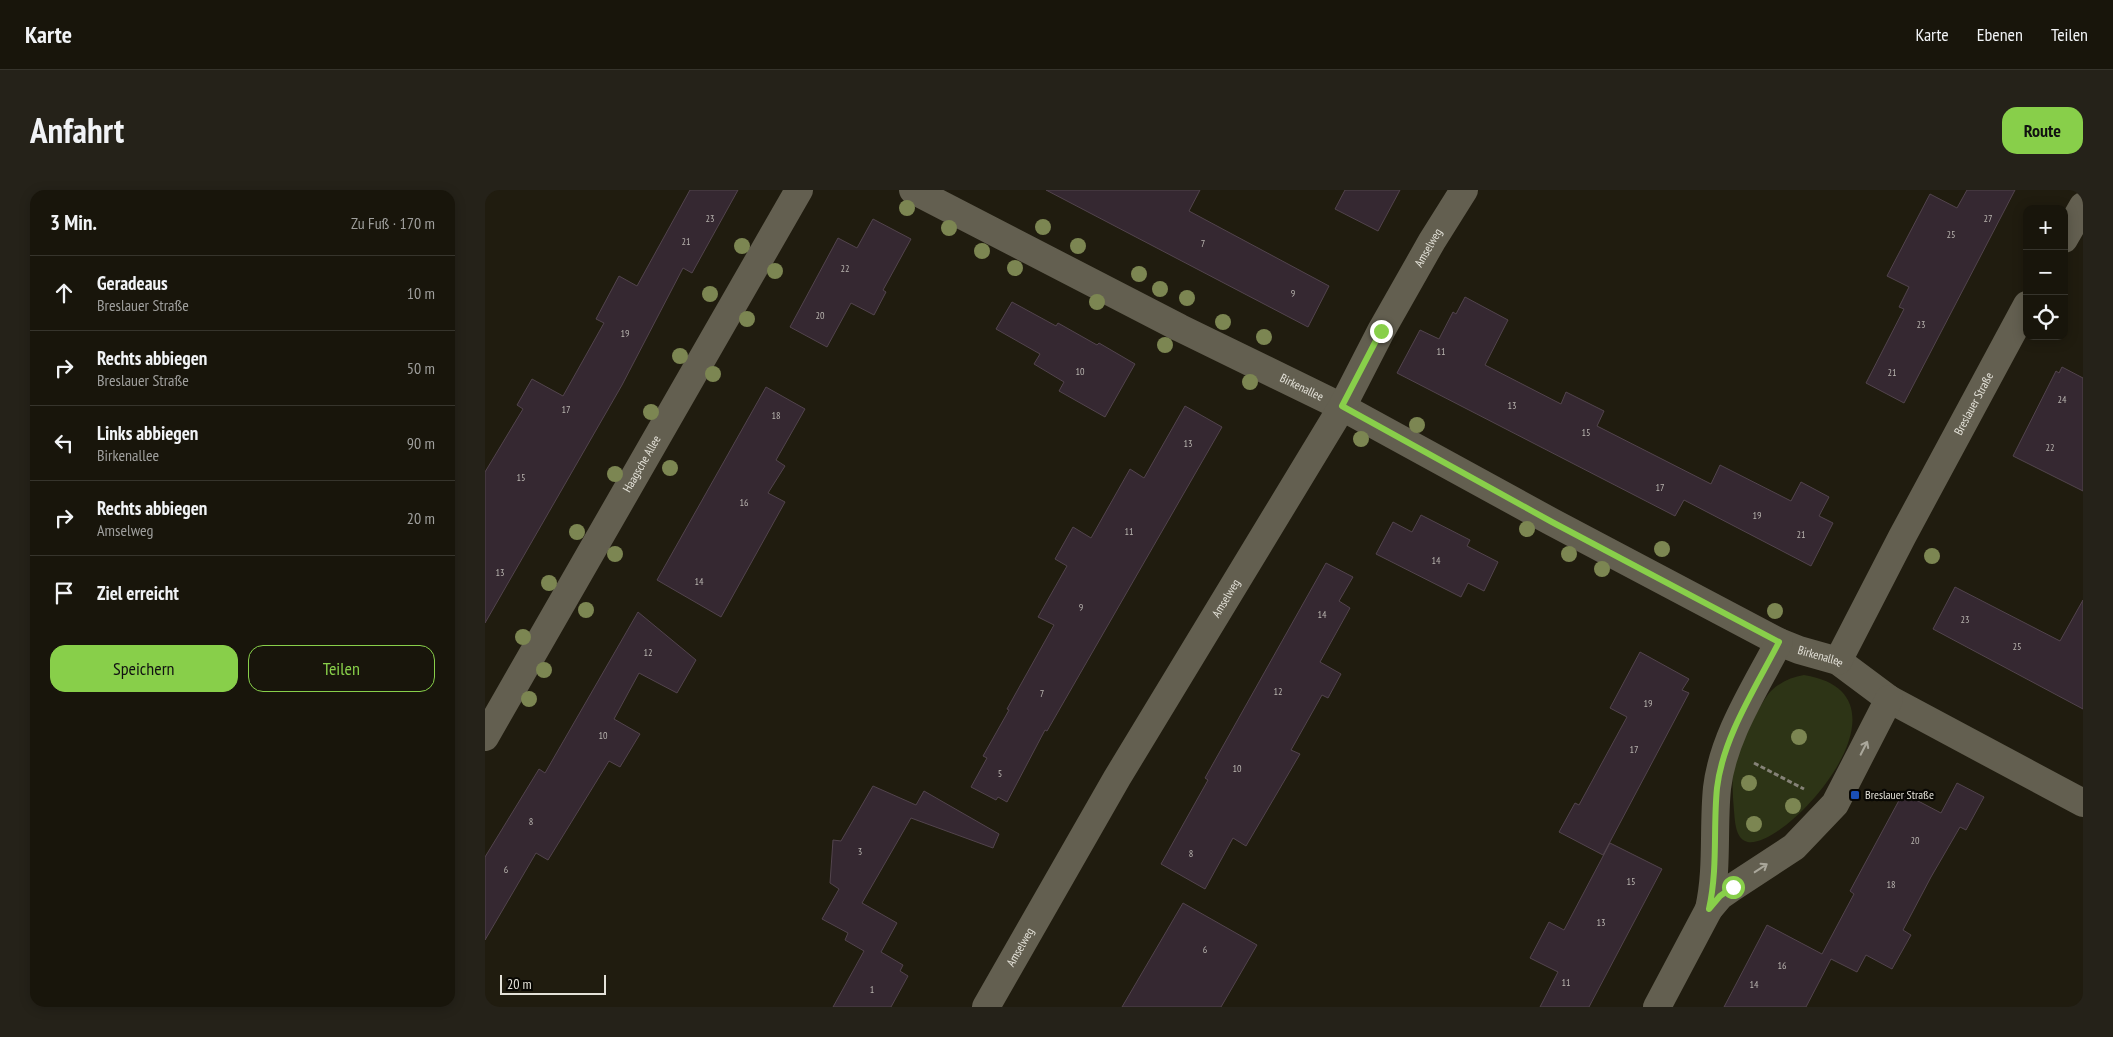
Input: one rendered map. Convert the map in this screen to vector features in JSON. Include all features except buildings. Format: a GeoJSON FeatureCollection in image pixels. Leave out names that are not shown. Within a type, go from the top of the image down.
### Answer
{"type":"FeatureCollection","features":[{"type":"Feature","properties":{"kind":"street","name":"Haagsche Allee"},"geometry":{"type":"LineString","coordinates":[[485,737],[799,190]]}},
{"type":"Feature","properties":{"kind":"street","name":"Birkenallee"},"geometry":{"type":"LineString","coordinates":[[913,190],[1180,328],[1342,406],[1552,522],[1779,642],[1838,661],[1889,699],[2083,802]]}},
{"type":"Feature","properties":{"kind":"street","name":"Amselweg"},"geometry":{"type":"LineString","coordinates":[[986,1007],[1117,778],[1342,406],[1381,331],[1432,241],[1464,190]]}},
{"type":"Feature","properties":{"kind":"street"},"geometry":{"type":"LineString","coordinates":[[2068,232],[2083,206]]}},
{"type":"Feature","properties":{"kind":"street","name":"Breslauer Straße"},"geometry":{"type":"LineString","coordinates":[[1838,661],[1901,536],[2023,312]]}},
{"type":"Feature","properties":{"kind":"street"},"geometry":{"type":"LineString","coordinates":[[1709,909],[1715,875],[1717,788],[1725,748],[1779,642]]}},
{"type":"Feature","properties":{"kind":"street"},"geometry":{"type":"LineString","coordinates":[[1657,1007],[1709,909],[1720,896],[1794,847],[1835,804],[1889,699]]}},
{"type":"Feature","properties":{"kind":"path"},"geometry":{"type":"LineString","coordinates":[[1725,748],[1835,804]]}},
{"type":"Feature","properties":{"kind":"green space"},"geometry":{"type":"Polygon","coordinates":[[[1804,675],[1838,689],[1852,712],[1849,741],[1834,772],[1811,801],[1786,825],[1762,840],[1745,841],[1737,832],[1734,811],[1733,773],[1738,755],[1754,718],[1766,697],[1786,680],[1804,675]]]}},
{"type":"Feature","properties":{"kind":"place","name":"Breslauer Straße"},"geometry":{"type":"Point","coordinates":[1855,795]}},
{"type":"Feature","properties":{"kind":"route"},"geometry":{"type":"LineString","coordinates":[[1381,331],[1342,406],[1552,522],[1779,642],[1725,748],[1717,788],[1715,875],[1709,909],[1720,896],[1733,887]]}}]}
